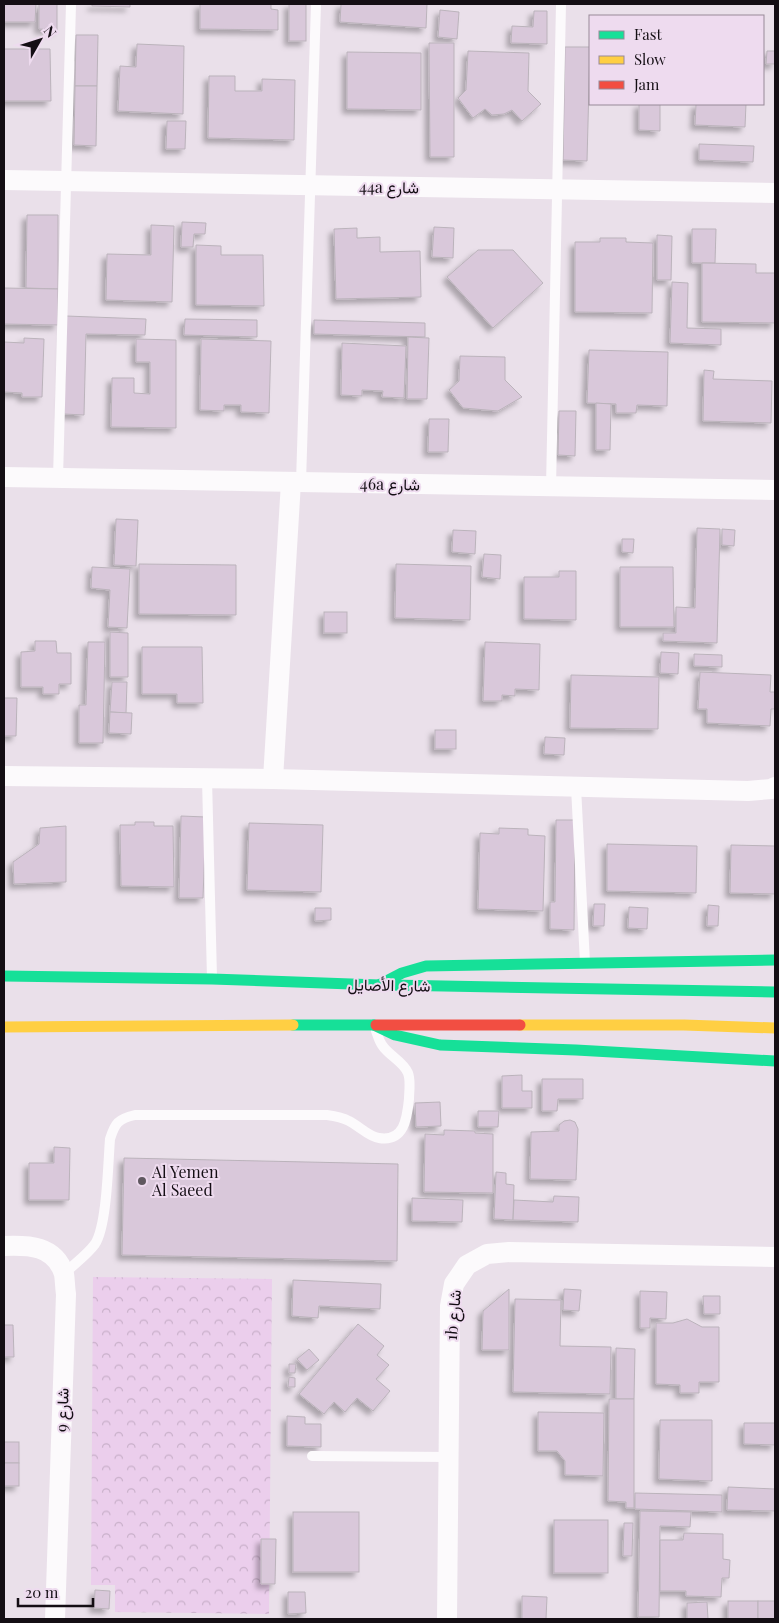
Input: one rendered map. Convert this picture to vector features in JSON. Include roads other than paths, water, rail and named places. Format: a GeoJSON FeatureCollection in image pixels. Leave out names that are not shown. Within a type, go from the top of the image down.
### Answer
{"type":"FeatureCollection","features":[{"type":"Feature","properties":{"kind":"main road"},"geometry":{"type":"LineString","coordinates":[[379,985],[402,973],[426,966],[775,960]]}},
{"type":"Feature","properties":{"kind":"main road","name":"شارع الأصايل"},"geometry":{"type":"LineString","coordinates":[[4,976],[775,992]]}},
{"type":"Feature","properties":{"kind":"main road"},"geometry":{"type":"LineString","coordinates":[[4,1026],[684,1026],[775,1028]]}},
{"type":"Feature","properties":{"kind":"main road"},"geometry":{"type":"LineString","coordinates":[[374,1026],[410,1039],[440,1045],[775,1061]]}},
{"type":"Feature","properties":{"kind":"street","name":"44a شارع"},"geometry":{"type":"LineString","coordinates":[[4,180],[775,193]]}},
{"type":"Feature","properties":{"kind":"street","name":"46a شارع"},"geometry":{"type":"LineString","coordinates":[[4,478],[775,490]]}},
{"type":"Feature","properties":{"kind":"street"},"geometry":{"type":"LineString","coordinates":[[273,779],[296,482]]}},
{"type":"Feature","properties":{"kind":"street"},"geometry":{"type":"LineString","coordinates":[[4,776],[273,779],[748,791],[775,787]]}},
{"type":"Feature","properties":{"kind":"street"},"geometry":{"type":"LineString","coordinates":[[4,1246],[30,1245],[45,1250],[56,1260],[64,1274]]}},
{"type":"Feature","properties":{"kind":"street","name":"1b شارع"},"geometry":{"type":"LineString","coordinates":[[447,1619],[450,1306],[454,1284],[467,1265],[487,1254],[509,1252],[775,1257]]}},
{"type":"Feature","properties":{"kind":"street","name":"شارع 9"},"geometry":{"type":"LineString","coordinates":[[54,1619],[66,1294],[64,1274]]}},
{"type":"Feature","properties":{"kind":"lane"},"geometry":{"type":"LineString","coordinates":[[58,478],[71,4]]}},
{"type":"Feature","properties":{"kind":"lane"},"geometry":{"type":"LineString","coordinates":[[296,482],[310,185],[316,4]]}},
{"type":"Feature","properties":{"kind":"lane"},"geometry":{"type":"LineString","coordinates":[[551,487],[561,4]]}},
{"type":"Feature","properties":{"kind":"lane"},"geometry":{"type":"LineString","coordinates":[[207,779],[212,979]]}},
{"type":"Feature","properties":{"kind":"lane"},"geometry":{"type":"LineString","coordinates":[[576,787],[585,964]]}},
{"type":"Feature","properties":{"kind":"lane"},"geometry":{"type":"LineString","coordinates":[[64,1274],[95,1243],[103,1224],[110,1140],[114,1127],[123,1118],[135,1115],[328,1115],[339,1116],[349,1120],[376,1138],[387,1139],[398,1134],[405,1125],[408,1114],[409,1075],[404,1066],[381,1045],[374,1026]]}},
{"type":"Feature","properties":{"kind":"lane"},"geometry":{"type":"LineString","coordinates":[[754,1060],[775,1070]]}},
{"type":"Feature","properties":{"kind":"lane"},"geometry":{"type":"LineString","coordinates":[[312,1456],[449,1457]]}},
{"type":"Feature","properties":{"kind":"place","name":"Al Yemen Al Saeed"},"geometry":{"type":"Point","coordinates":[142,1181]}}]}
